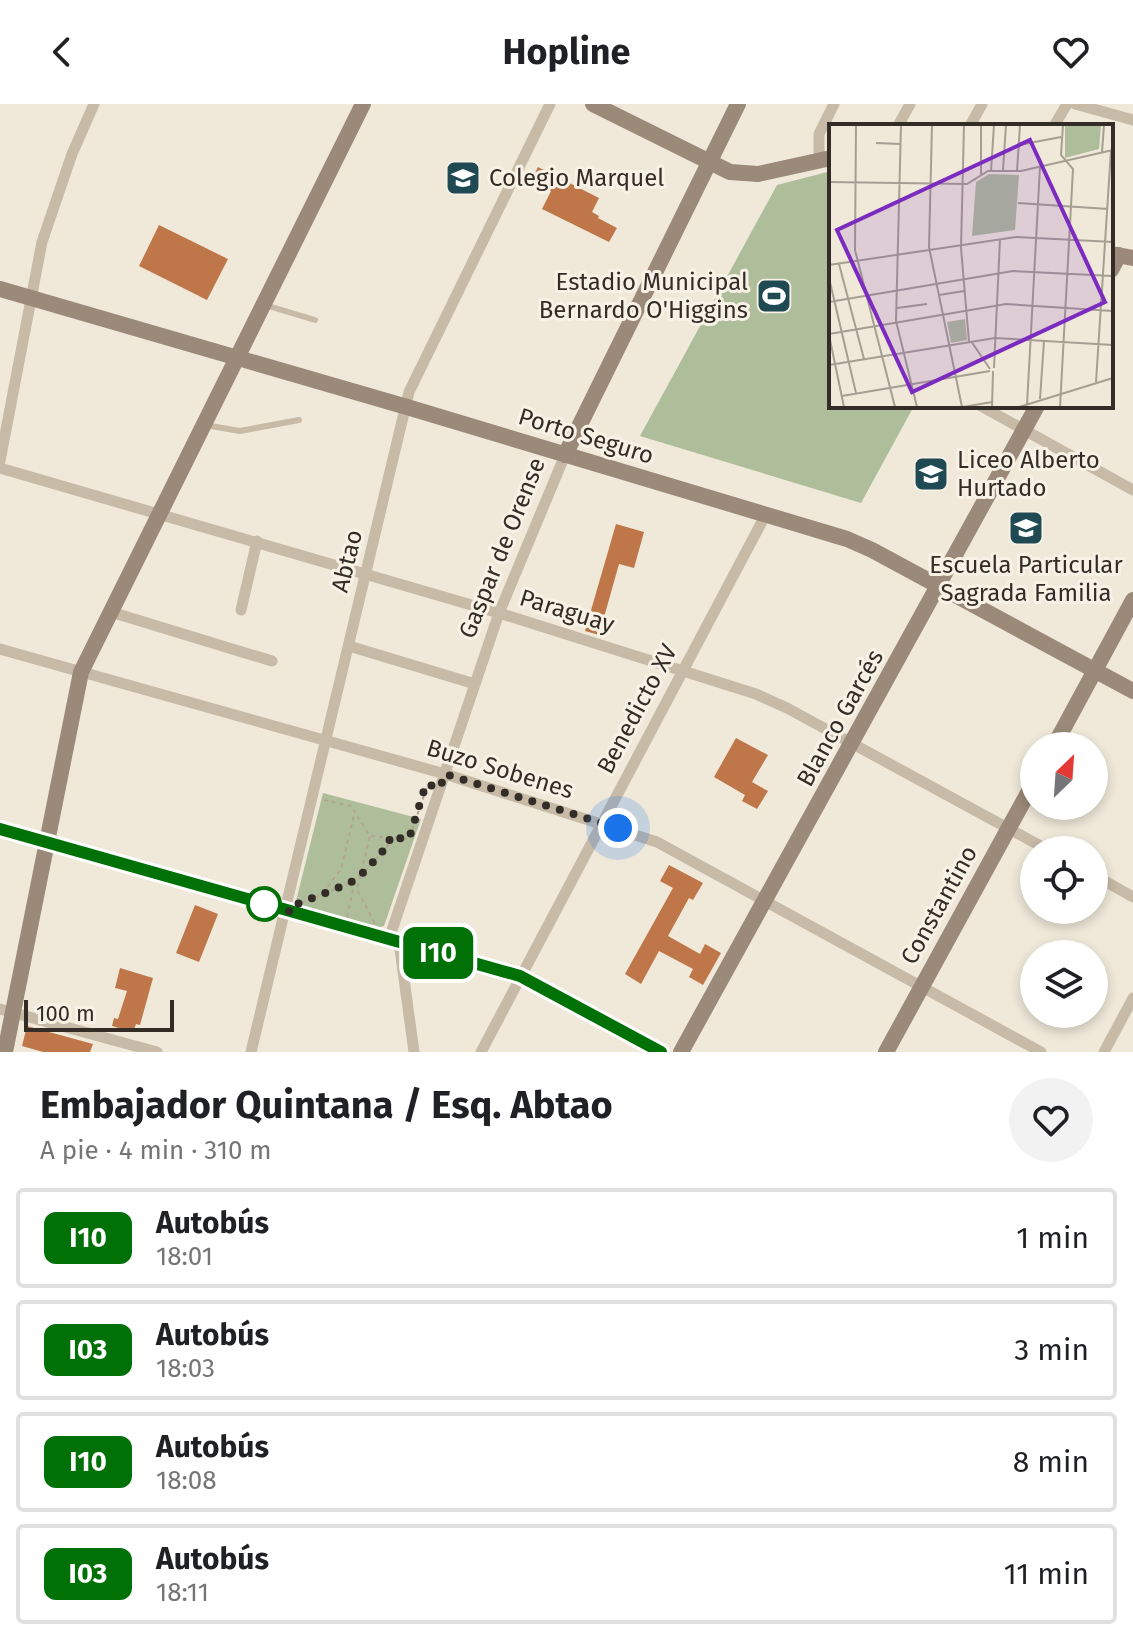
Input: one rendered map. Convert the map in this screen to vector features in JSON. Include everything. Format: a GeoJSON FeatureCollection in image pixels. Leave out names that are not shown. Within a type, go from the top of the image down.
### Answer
{"type":"FeatureCollection","features":[{"type":"Feature","properties":{"kind":"street"},"geometry":{"type":"LineString","coordinates":[[0,461],[30,298],[51,210],[94,104]]}},
{"type":"Feature","properties":{"kind":"street"},"geometry":{"type":"LineString","coordinates":[[5,1052],[6,1010],[46,841],[81,672],[363,104]]}},
{"type":"Feature","properties":{"kind":"street","name":"Abtao"},"geometry":{"type":"LineString","coordinates":[[251,1052],[288,911],[349,646],[417,374],[550,104]]}},
{"type":"Feature","properties":{"kind":"street"},"geometry":{"type":"LineString","coordinates":[[593,104],[730,172],[750,174],[825,159],[819,134],[834,104]]}},
{"type":"Feature","properties":{"kind":"street","name":"Gaspar de Orense"},"geometry":{"type":"LineString","coordinates":[[414,1052],[389,939],[499,613],[565,455],[738,104]]}},
{"type":"Feature","properties":{"kind":"street"},"geometry":{"type":"LineString","coordinates":[[899,124],[910,104]]}},
{"type":"Feature","properties":{"kind":"street"},"geometry":{"type":"LineString","coordinates":[[971,124],[982,104]]}},
{"type":"Feature","properties":{"kind":"street"},"geometry":{"type":"LineString","coordinates":[[1055,124],[1067,104]]}},
{"type":"Feature","properties":{"kind":"street"},"geometry":{"type":"LineString","coordinates":[[1075,104],[1133,120]]}},
{"type":"Feature","properties":{"kind":"street","name":"Porto Seguro"},"geometry":{"type":"LineString","coordinates":[[0,289],[855,542],[1133,691]]}},
{"type":"Feature","properties":{"kind":"street"},"geometry":{"type":"LineString","coordinates":[[985,408],[1133,490]]}},
{"type":"Feature","properties":{"kind":"street","name":"Blanco Garcés"},"geometry":{"type":"LineString","coordinates":[[681,1052],[767,902],[1036,408]]}},
{"type":"Feature","properties":{"kind":"street","name":"Paraguay"},"geometry":{"type":"LineString","coordinates":[[0,468],[367,573],[764,697],[1023,836]]}},
{"type":"Feature","properties":{"kind":"street","name":"Benedicto XV"},"geometry":{"type":"LineString","coordinates":[[481,1052],[766,514]]}},
{"type":"Feature","properties":{"kind":"street"},"geometry":{"type":"LineString","coordinates":[[241,610],[257,541]]}},
{"type":"Feature","properties":{"kind":"street"},"geometry":{"type":"LineString","coordinates":[[1062,732],[1133,600]]}},
{"type":"Feature","properties":{"kind":"street"},"geometry":{"type":"LineString","coordinates":[[111,612],[272,661]]}},
{"type":"Feature","properties":{"kind":"street"},"geometry":{"type":"LineString","coordinates":[[349,646],[475,684]]}},
{"type":"Feature","properties":{"kind":"street","name":"Buzo Sobenes"},"geometry":{"type":"LineString","coordinates":[[0,649],[445,774],[666,846],[1041,1052]]}},
{"type":"Feature","properties":{"kind":"street","name":"Constantino"},"geometry":{"type":"LineString","coordinates":[[886,1052],[1020,808]]}},
{"type":"Feature","properties":{"kind":"street"},"geometry":{"type":"LineString","coordinates":[[0,829],[520,976],[661,1052]]}},
{"type":"Feature","properties":{"kind":"street"},"geometry":{"type":"LineString","coordinates":[[1108,883],[1133,897]]}},
{"type":"Feature","properties":{"kind":"street"},"geometry":{"type":"LineString","coordinates":[[1104,1052],[1133,998]]}},
{"type":"Feature","properties":{"kind":"street"},"geometry":{"type":"LineString","coordinates":[[6,1010],[157,1052]]}},
{"type":"Feature","properties":{"kind":"lane"},"geometry":{"type":"LineString","coordinates":[[263,305],[315,320]]}},
{"type":"Feature","properties":{"kind":"lane"},"geometry":{"type":"LineString","coordinates":[[204,425],[240,431],[299,420]]}},
{"type":"Feature","properties":{"kind":"path"},"geometry":{"type":"LineString","coordinates":[[370,836],[409,839],[426,784],[440,788]]}},
{"type":"Feature","properties":{"kind":"path"},"geometry":{"type":"LineString","coordinates":[[313,797],[351,806],[370,836],[357,889],[389,939]]}},
{"type":"Feature","properties":{"kind":"path"},"geometry":{"type":"LineString","coordinates":[[322,894],[341,869],[355,812]]}},
{"type":"Feature","properties":{"kind":"path"},"geometry":{"type":"LineString","coordinates":[[288,911],[361,875],[390,843],[389,837]]}},
{"type":"Feature","properties":{"kind":"path"},"geometry":{"type":"LineString","coordinates":[[346,922],[355,879]]}},
{"type":"Feature","properties":{"kind":"green space","name":"Estadio Municipal Bernardo O'Higgins"},"geometry":{"type":"Polygon","coordinates":[[[829,172],[829,408],[913,408],[861,503],[640,436],[777,185],[829,172]]]}},
{"type":"Feature","properties":{"kind":"green space"},"geometry":{"type":"Polygon","coordinates":[[[323,793],[421,819],[384,926],[376,928],[295,905],[323,793]]]}},
{"type":"Feature","properties":{"kind":"building"},"geometry":{"type":"Polygon","coordinates":[[[538,167],[599,198],[592,212],[617,228],[609,242],[542,209],[551,191],[531,181],[538,167]]]}},
{"type":"Feature","properties":{"kind":"building"},"geometry":{"type":"Polygon","coordinates":[[[159,225],[228,259],[207,300],[139,266],[159,225]]]}},
{"type":"Feature","properties":{"kind":"building"},"geometry":{"type":"Polygon","coordinates":[[[616,524],[644,532],[634,568],[619,564],[599,635],[585,631],[616,524]]]}},
{"type":"Feature","properties":{"kind":"building"},"geometry":{"type":"Polygon","coordinates":[[[736,738],[768,755],[752,782],[768,791],[757,809],[742,801],[745,795],[714,777],[736,738]]]}},
{"type":"Feature","properties":{"kind":"building"},"geometry":{"type":"Polygon","coordinates":[[[669,865],[703,883],[693,900],[689,898],[668,936],[700,954],[705,944],[721,953],[703,985],[689,977],[693,969],[659,951],[641,984],[625,974],[673,888],[660,881],[669,865]]]}},
{"type":"Feature","properties":{"kind":"building"},"geometry":{"type":"Polygon","coordinates":[[[195,905],[218,914],[199,962],[176,953],[195,905]]]}},
{"type":"Feature","properties":{"kind":"building"},"geometry":{"type":"Polygon","coordinates":[[[120,968],[153,978],[140,1025],[136,1024],[133,1032],[112,1026],[114,1018],[118,1019],[127,991],[115,988],[120,968]]]}},
{"type":"Feature","properties":{"kind":"building"},"geometry":{"type":"Polygon","coordinates":[[[27,1026],[93,1044],[90,1052],[43,1052],[22,1046],[27,1026]]]}},
{"type":"Feature","properties":{"kind":"bus line","name":"I10"},"geometry":{"type":"LineString","coordinates":[[0,829],[520,976],[661,1052]]}},
{"type":"Feature","properties":{"kind":"place","name":"Colegio Marquel"},"geometry":{"type":"Point","coordinates":[463,178]}},
{"type":"Feature","properties":{"kind":"place","name":"Estadio Municipal Bernardo O'Higgins"},"geometry":{"type":"Point","coordinates":[774,296]}},
{"type":"Feature","properties":{"kind":"place","name":"Liceo Alberto Hurtado"},"geometry":{"type":"Point","coordinates":[931,474]}},
{"type":"Feature","properties":{"kind":"place","name":"Escuela Particular Sagrada Familia"},"geometry":{"type":"Point","coordinates":[1026,528]}},
{"type":"Feature","properties":{"kind":"route"},"geometry":{"type":"LineString","coordinates":[[264,904],[256,901],[292,912],[295,905],[350,883],[390,843],[389,837],[409,839],[426,784],[440,788],[445,774],[618,828]]}}]}
